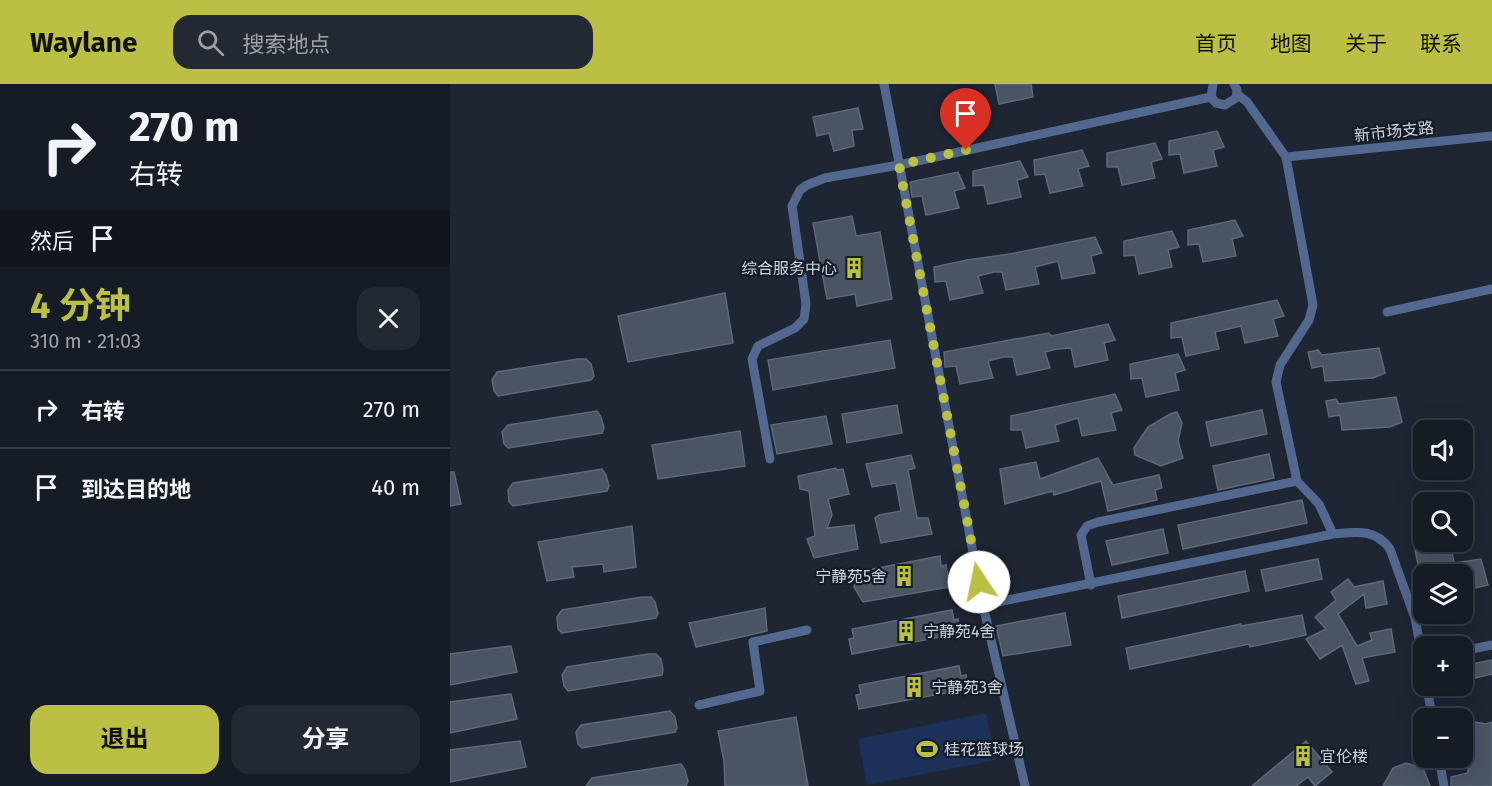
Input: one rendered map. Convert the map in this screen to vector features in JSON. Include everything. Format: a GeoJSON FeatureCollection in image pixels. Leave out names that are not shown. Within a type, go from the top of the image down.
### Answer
{"type":"FeatureCollection","features":[{"type":"Feature","properties":{"kind":"street"},"geometry":{"type":"LineString","coordinates":[[884,84],[983,605],[1026,786]]}},
{"type":"Feature","properties":{"kind":"street"},"geometry":{"type":"LineString","coordinates":[[1213,84],[1211,97],[1216,103],[1225,105],[1233,102],[1237,94]]}},
{"type":"Feature","properties":{"kind":"street"},"geometry":{"type":"LineString","coordinates":[[1234,84],[1237,94],[1247,102],[1286,157],[1313,304],[1309,320],[1280,365],[1276,382],[1297,481],[1319,504],[1333,534]]}},
{"type":"Feature","properties":{"kind":"street"},"geometry":{"type":"LineString","coordinates":[[770,459],[752,359],[758,346],[795,328],[804,319],[806,304],[792,206],[795,197],[807,185],[825,178],[899,165],[1211,97]]}},
{"type":"Feature","properties":{"kind":"street","name":"新市场支路"},"geometry":{"type":"LineString","coordinates":[[1286,157],[1492,136]]}},
{"type":"Feature","properties":{"kind":"street"},"geometry":{"type":"LineString","coordinates":[[1387,312],[1492,289]]}},
{"type":"Feature","properties":{"kind":"street"},"geometry":{"type":"LineString","coordinates":[[1091,585],[1082,535],[1087,526],[1297,481]]}},
{"type":"Feature","properties":{"kind":"street"},"geometry":{"type":"LineString","coordinates":[[983,605],[1091,585],[1333,534],[1370,533],[1384,541],[1390,549],[1415,618],[1418,636]]}},
{"type":"Feature","properties":{"kind":"street"},"geometry":{"type":"LineString","coordinates":[[699,705],[760,691],[753,642],[807,630]]}},
{"type":"Feature","properties":{"kind":"street"},"geometry":{"type":"LineString","coordinates":[[1473,649],[1492,645]]}},
{"type":"Feature","properties":{"kind":"street"},"geometry":{"type":"LineString","coordinates":[[1441,768],[1444,786]]}},
{"type":"Feature","properties":{"kind":"shaded area","name":"桂花篮球场"},"geometry":{"type":"Polygon","coordinates":[[[986,713],[996,760],[867,785],[858,739],[986,713]]]}},
{"type":"Feature","properties":{"kind":"building"},"geometry":{"type":"Polygon","coordinates":[[[995,84],[1031,84],[1033,97],[999,104],[995,84]]]}},
{"type":"Feature","properties":{"kind":"building"},"geometry":{"type":"Polygon","coordinates":[[[858,108],[863,129],[852,130],[854,146],[834,151],[829,133],[817,136],[813,117],[858,108]]]}},
{"type":"Feature","properties":{"kind":"building"},"geometry":{"type":"Polygon","coordinates":[[[1217,131],[1224,147],[1213,150],[1217,166],[1184,173],[1180,154],[1169,155],[1169,141],[1217,131]]]}},
{"type":"Feature","properties":{"kind":"building"},"geometry":{"type":"Polygon","coordinates":[[[1155,143],[1162,159],[1151,162],[1155,178],[1122,185],[1118,167],[1107,167],[1107,153],[1155,143]]]}},
{"type":"Feature","properties":{"kind":"building"},"geometry":{"type":"Polygon","coordinates":[[[1082,150],[1089,166],[1078,169],[1083,186],[1050,193],[1045,174],[1035,175],[1034,160],[1082,150]]]}},
{"type":"Feature","properties":{"kind":"building"},"geometry":{"type":"Polygon","coordinates":[[[1020,161],[1028,177],[1017,180],[1021,197],[988,204],[984,185],[973,186],[973,171],[1020,161]]]}},
{"type":"Feature","properties":{"kind":"building"},"geometry":{"type":"Polygon","coordinates":[[[958,172],[965,188],[954,191],[959,208],[926,215],[922,196],[912,197],[910,182],[958,172]]]}},
{"type":"Feature","properties":{"kind":"building","name":"综合服务中心"},"geometry":{"type":"Polygon","coordinates":[[[852,216],[856,236],[880,232],[892,299],[857,306],[855,294],[827,299],[813,223],[852,216]]]}},
{"type":"Feature","properties":{"kind":"building"},"geometry":{"type":"Polygon","coordinates":[[[1235,220],[1243,236],[1232,239],[1236,256],[1203,262],[1199,244],[1188,245],[1188,230],[1235,220]]]}},
{"type":"Feature","properties":{"kind":"building"},"geometry":{"type":"Polygon","coordinates":[[[1172,231],[1179,247],[1168,250],[1172,267],[1139,274],[1135,255],[1124,256],[1124,241],[1172,231]]]}},
{"type":"Feature","properties":{"kind":"building"},"geometry":{"type":"Polygon","coordinates":[[[1095,237],[1102,253],[1091,256],[1095,273],[1062,279],[1058,261],[1035,267],[1039,284],[1006,290],[1002,272],[994,272],[978,276],[983,293],[950,300],[946,281],[935,282],[934,267],[1095,237]]]}},
{"type":"Feature","properties":{"kind":"building"},"geometry":{"type":"Polygon","coordinates":[[[725,293],[733,343],[628,362],[618,316],[725,293]]]}},
{"type":"Feature","properties":{"kind":"building"},"geometry":{"type":"Polygon","coordinates":[[[1277,300],[1284,316],[1273,319],[1278,336],[1245,343],[1241,326],[1215,332],[1219,349],[1186,356],[1182,337],[1171,338],[1171,323],[1277,300]]]}},
{"type":"Feature","properties":{"kind":"building"},"geometry":{"type":"Polygon","coordinates":[[[1108,324],[1115,340],[1104,343],[1108,360],[1075,367],[1071,348],[1057,349],[1045,352],[1050,368],[1017,375],[1013,357],[1003,357],[988,361],[993,378],[960,384],[956,366],[945,367],[944,352],[1049,333],[1051,336],[1108,324]]]}},
{"type":"Feature","properties":{"kind":"building"},"geometry":{"type":"Polygon","coordinates":[[[890,340],[895,368],[773,390],[768,360],[890,340]]]}},
{"type":"Feature","properties":{"kind":"building"},"geometry":{"type":"Polygon","coordinates":[[[1379,348],[1385,373],[1373,378],[1325,381],[1323,366],[1312,368],[1308,352],[1318,350],[1322,355],[1379,348]]]}},
{"type":"Feature","properties":{"kind":"building"},"geometry":{"type":"Polygon","coordinates":[[[1178,354],[1185,370],[1175,373],[1179,390],[1146,397],[1142,378],[1131,379],[1130,364],[1178,354]]]}},
{"type":"Feature","properties":{"kind":"building"},"geometry":{"type":"Polygon","coordinates":[[[586,359],[591,364],[594,376],[591,380],[498,396],[494,391],[492,380],[497,372],[586,359]]]}},
{"type":"Feature","properties":{"kind":"building"},"geometry":{"type":"Polygon","coordinates":[[[1115,394],[1122,410],[1111,413],[1116,430],[1082,436],[1078,418],[1055,425],[1059,441],[1026,448],[1022,430],[1011,430],[1011,416],[1115,394]]]}},
{"type":"Feature","properties":{"kind":"building"},"geometry":{"type":"Polygon","coordinates":[[[1396,397],[1402,422],[1390,427],[1342,430],[1340,415],[1329,417],[1326,401],[1336,399],[1339,404],[1396,397]]]}},
{"type":"Feature","properties":{"kind":"building"},"geometry":{"type":"Polygon","coordinates":[[[897,405],[902,433],[847,443],[842,414],[897,405]]]}},
{"type":"Feature","properties":{"kind":"building"},"geometry":{"type":"Polygon","coordinates":[[[1262,410],[1267,434],[1211,446],[1206,422],[1262,410]]]}},
{"type":"Feature","properties":{"kind":"building"},"geometry":{"type":"Polygon","coordinates":[[[597,411],[604,428],[602,433],[508,448],[504,444],[502,432],[508,425],[597,411]]]}},
{"type":"Feature","properties":{"kind":"building"},"geometry":{"type":"Polygon","coordinates":[[[1177,412],[1182,423],[1178,441],[1183,458],[1161,466],[1135,455],[1134,448],[1148,427],[1177,412]]]}},
{"type":"Feature","properties":{"kind":"building"},"geometry":{"type":"Polygon","coordinates":[[[826,416],[832,444],[777,454],[771,425],[826,416]]]}},
{"type":"Feature","properties":{"kind":"building"},"geometry":{"type":"Polygon","coordinates":[[[740,431],[745,466],[658,479],[652,445],[740,431]]]}},
{"type":"Feature","properties":{"kind":"building"},"geometry":{"type":"Polygon","coordinates":[[[1269,454],[1274,478],[1218,490],[1213,466],[1269,454]]]}},
{"type":"Feature","properties":{"kind":"building"},"geometry":{"type":"Polygon","coordinates":[[[911,455],[915,468],[908,470],[917,518],[928,518],[932,534],[881,543],[875,518],[879,515],[901,511],[896,483],[872,487],[866,464],[911,455]]]}},
{"type":"Feature","properties":{"kind":"building"},"geometry":{"type":"Polygon","coordinates":[[[1098,458],[1113,485],[1159,475],[1162,488],[1155,490],[1157,500],[1108,511],[1101,481],[1054,495],[1053,491],[1005,504],[1000,469],[1036,462],[1040,479],[1098,458]]]}},
{"type":"Feature","properties":{"kind":"building"},"geometry":{"type":"Polygon","coordinates":[[[836,468],[837,470],[843,469],[849,494],[828,499],[832,515],[827,528],[854,525],[858,549],[814,558],[807,539],[815,536],[809,491],[800,489],[798,476],[836,468]]]}},
{"type":"Feature","properties":{"kind":"building"},"geometry":{"type":"Polygon","coordinates":[[[602,469],[609,486],[607,491],[513,506],[509,502],[508,490],[513,483],[602,469]]]}},
{"type":"Feature","properties":{"kind":"building"},"geometry":{"type":"Polygon","coordinates":[[[450,472],[454,472],[461,504],[450,506],[450,472]]]}},
{"type":"Feature","properties":{"kind":"building"},"geometry":{"type":"Polygon","coordinates":[[[1302,500],[1307,523],[1183,549],[1178,525],[1302,500]]]}},
{"type":"Feature","properties":{"kind":"building"},"geometry":{"type":"Polygon","coordinates":[[[632,526],[636,567],[604,572],[603,564],[572,567],[574,577],[547,581],[538,542],[632,526]]]}},
{"type":"Feature","properties":{"kind":"building"},"geometry":{"type":"Polygon","coordinates":[[[1163,529],[1168,553],[1112,565],[1106,541],[1163,529]]]}},
{"type":"Feature","properties":{"kind":"building"},"geometry":{"type":"Polygon","coordinates":[[[1415,552],[1452,552],[1454,563],[1481,559],[1488,585],[1473,588],[1473,564],[1418,564],[1415,552]]]}},
{"type":"Feature","properties":{"kind":"building","name":"宁静苑5舍"},"geometry":{"type":"Polygon","coordinates":[[[940,556],[941,566],[946,565],[950,587],[863,602],[854,587],[863,571],[940,556]]]}},
{"type":"Feature","properties":{"kind":"building"},"geometry":{"type":"Polygon","coordinates":[[[1318,559],[1322,579],[1266,591],[1261,570],[1318,559]]]}},
{"type":"Feature","properties":{"kind":"building"},"geometry":{"type":"Polygon","coordinates":[[[1245,571],[1249,591],[1122,618],[1118,596],[1245,571]]]}},
{"type":"Feature","properties":{"kind":"building"},"geometry":{"type":"Polygon","coordinates":[[[1348,579],[1354,587],[1383,581],[1387,604],[1366,608],[1364,594],[1338,614],[1357,646],[1372,640],[1370,633],[1391,629],[1395,652],[1362,658],[1369,681],[1356,684],[1342,645],[1320,659],[1306,639],[1326,629],[1315,617],[1336,600],[1331,592],[1348,579]]]}},
{"type":"Feature","properties":{"kind":"building"},"geometry":{"type":"Polygon","coordinates":[[[651,597],[655,602],[658,613],[656,618],[562,633],[558,629],[557,617],[562,610],[651,597]]]}},
{"type":"Feature","properties":{"kind":"building"},"geometry":{"type":"Polygon","coordinates":[[[765,608],[767,631],[696,647],[689,623],[765,608]]]}},
{"type":"Feature","properties":{"kind":"building","name":"宁静苑4舍"},"geometry":{"type":"Polygon","coordinates":[[[952,610],[954,620],[958,619],[961,633],[852,654],[849,639],[854,638],[852,629],[952,610]]]}},
{"type":"Feature","properties":{"kind":"building"},"geometry":{"type":"Polygon","coordinates":[[[1065,613],[1071,645],[1003,656],[996,626],[1065,613]]]}},
{"type":"Feature","properties":{"kind":"building"},"geometry":{"type":"Polygon","coordinates":[[[1302,615],[1306,635],[1250,647],[1249,644],[1130,669],[1126,648],[1241,624],[1241,626],[1302,615]]]}},
{"type":"Feature","properties":{"kind":"building"},"geometry":{"type":"Polygon","coordinates":[[[511,646],[517,672],[450,685],[450,654],[511,646]]]}},
{"type":"Feature","properties":{"kind":"building"},"geometry":{"type":"Polygon","coordinates":[[[656,654],[661,659],[662,675],[568,691],[564,686],[562,675],[567,667],[656,654]]]}},
{"type":"Feature","properties":{"kind":"building"},"geometry":{"type":"Polygon","coordinates":[[[1492,660],[1492,674],[1473,679],[1473,664],[1492,660]]]}},
{"type":"Feature","properties":{"kind":"building","name":"宁静苑3舍"},"geometry":{"type":"Polygon","coordinates":[[[959,666],[961,676],[966,675],[968,689],[859,709],[856,695],[861,694],[859,685],[959,666]]]}},
{"type":"Feature","properties":{"kind":"building"},"geometry":{"type":"Polygon","coordinates":[[[511,694],[517,719],[450,733],[450,702],[511,694]]]}},
{"type":"Feature","properties":{"kind":"building"},"geometry":{"type":"Polygon","coordinates":[[[670,711],[675,717],[677,728],[675,732],[582,748],[578,744],[576,732],[581,725],[670,711]]]}},
{"type":"Feature","properties":{"kind":"building"},"geometry":{"type":"Polygon","coordinates":[[[796,717],[808,786],[725,786],[724,761],[718,731],[796,717]]]}},
{"type":"Feature","properties":{"kind":"building"},"geometry":{"type":"Polygon","coordinates":[[[1473,722],[1486,724],[1492,722],[1492,786],[1451,786],[1451,777],[1468,773],[1468,768],[1473,768],[1473,722]]]}},
{"type":"Feature","properties":{"kind":"building"},"geometry":{"type":"Polygon","coordinates":[[[520,741],[526,767],[450,782],[450,750],[520,741]]]}},
{"type":"Feature","properties":{"kind":"building","name":"宜伦楼"},"geometry":{"type":"Polygon","coordinates":[[[1306,741],[1332,772],[1315,786],[1308,777],[1296,786],[1252,786],[1306,741]]]}},
{"type":"Feature","properties":{"kind":"building"},"geometry":{"type":"Polygon","coordinates":[[[1406,763],[1413,765],[1413,768],[1423,768],[1430,786],[1383,786],[1393,768],[1406,763]]]}},
{"type":"Feature","properties":{"kind":"building"},"geometry":{"type":"Polygon","coordinates":[[[681,764],[688,781],[686,786],[586,786],[592,778],[681,764]]]}},
{"type":"Feature","properties":{"kind":"place","name":"综合服务中心"},"geometry":{"type":"Point","coordinates":[854,268]}},
{"type":"Feature","properties":{"kind":"place","name":"宁静苑5舍"},"geometry":{"type":"Point","coordinates":[904,576]}},
{"type":"Feature","properties":{"kind":"place","name":"宁静苑4舍"},"geometry":{"type":"Point","coordinates":[906,631]}},
{"type":"Feature","properties":{"kind":"place","name":"宁静苑3舍"},"geometry":{"type":"Point","coordinates":[914,687]}},
{"type":"Feature","properties":{"kind":"place","name":"桂花篮球场"},"geometry":{"type":"Point","coordinates":[927,749]}},
{"type":"Feature","properties":{"kind":"place","name":"宜伦楼"},"geometry":{"type":"Point","coordinates":[1303,756]}},
{"type":"Feature","properties":{"kind":"route"},"geometry":{"type":"LineString","coordinates":[[966,150],[899,165],[979,582]]}}]}
